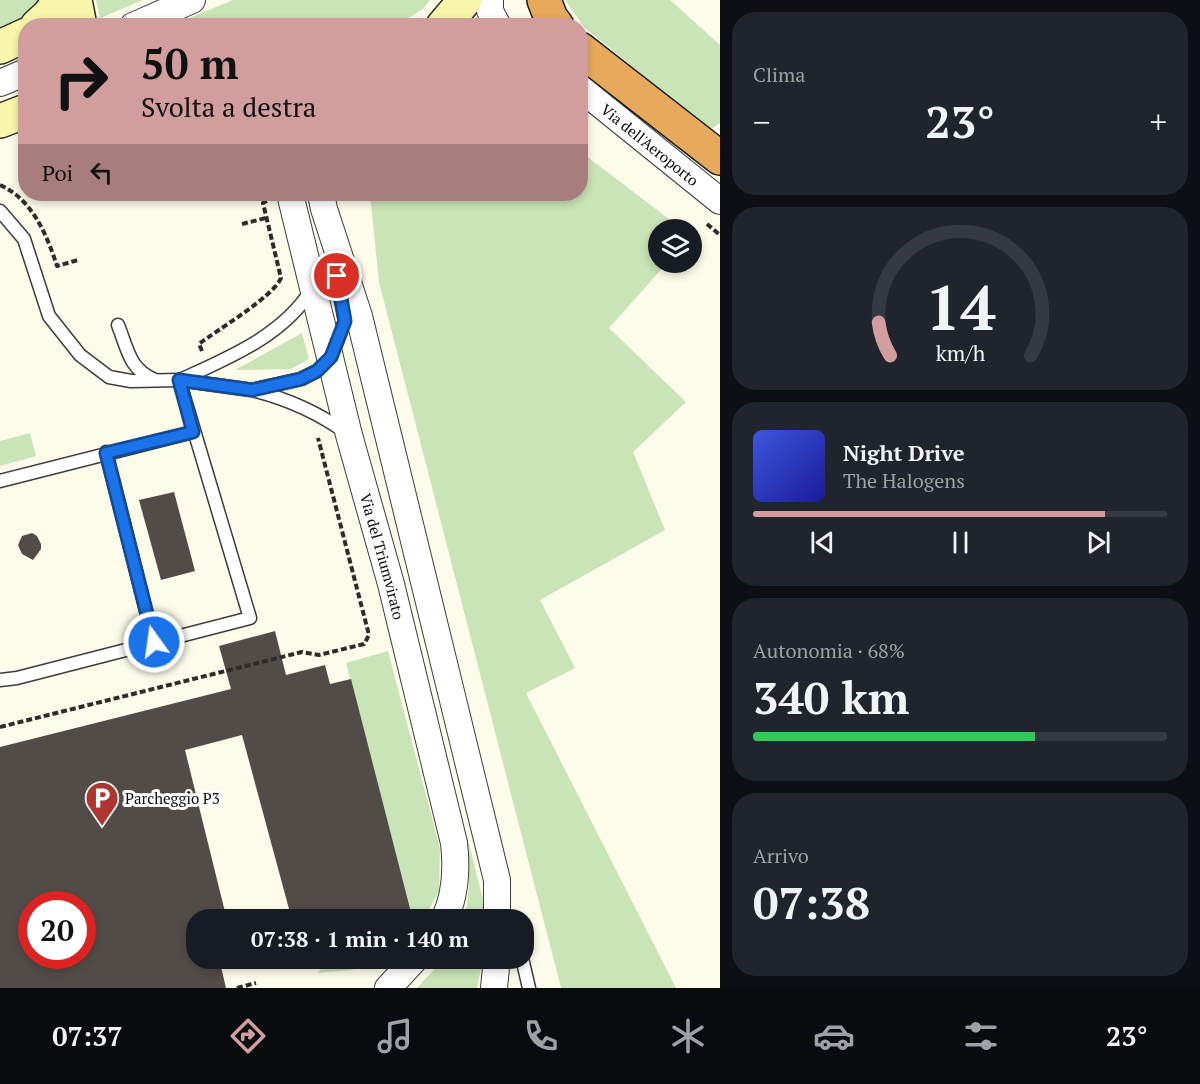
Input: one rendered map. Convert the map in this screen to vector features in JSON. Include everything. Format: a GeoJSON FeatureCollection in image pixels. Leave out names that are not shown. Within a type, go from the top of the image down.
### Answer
{"type":"FeatureCollection","features":[{"type":"Feature","properties":{"kind":"highway"},"geometry":{"type":"LineString","coordinates":[[544,0],[551,18]]}},
{"type":"Feature","properties":{"kind":"highway"},"geometry":{"type":"LineString","coordinates":[[588,56],[720,158]]}},
{"type":"Feature","properties":{"kind":"street"},"geometry":{"type":"LineString","coordinates":[[151,18],[192,0]]}},
{"type":"Feature","properties":{"kind":"street"},"geometry":{"type":"LineString","coordinates":[[450,18],[465,0]]}},
{"type":"Feature","properties":{"kind":"street"},"geometry":{"type":"LineString","coordinates":[[490,0],[490,11],[494,18]]}},
{"type":"Feature","properties":{"kind":"street"},"geometry":{"type":"LineString","coordinates":[[46,18],[49,15],[73,10]]}},
{"type":"Feature","properties":{"kind":"street"},"geometry":{"type":"LineString","coordinates":[[0,47],[18,39]]}},
{"type":"Feature","properties":{"kind":"street"},"geometry":{"type":"LineString","coordinates":[[0,83],[18,75]]}},
{"type":"Feature","properties":{"kind":"street","name":"Via dell'Aeroporto"},"geometry":{"type":"LineString","coordinates":[[588,94],[720,201]]}},
{"type":"Feature","properties":{"kind":"street"},"geometry":{"type":"LineString","coordinates":[[0,121],[18,114]]}},
{"type":"Feature","properties":{"kind":"street","name":"Via del Triumvirato"},"geometry":{"type":"LineString","coordinates":[[292,201],[349,435],[391,584],[454,843],[457,867],[448,909]]}},
{"type":"Feature","properties":{"kind":"street"},"geometry":{"type":"LineString","coordinates":[[323,201],[362,327],[497,880],[497,909]]}},
{"type":"Feature","properties":{"kind":"street"},"geometry":{"type":"LineString","coordinates":[[388,988],[406,969]]}},
{"type":"Feature","properties":{"kind":"street"},"geometry":{"type":"LineString","coordinates":[[494,988],[496,969]]}},
{"type":"Feature","properties":{"kind":"lane"},"geometry":{"type":"LineString","coordinates":[[252,390],[301,379],[317,371],[331,357],[345,321],[323,201]]}},
{"type":"Feature","properties":{"kind":"lane"},"geometry":{"type":"LineString","coordinates":[[0,211],[24,239],[49,316],[80,355],[109,377],[131,381],[179,380],[252,390],[304,406],[323,416],[349,435]]}},
{"type":"Feature","properties":{"kind":"lane"},"geometry":{"type":"LineString","coordinates":[[179,380],[240,352],[268,333],[291,315],[314,285]]}},
{"type":"Feature","properties":{"kind":"lane"},"geometry":{"type":"LineString","coordinates":[[118,325],[134,366],[156,381]]}},
{"type":"Feature","properties":{"kind":"lane"},"geometry":{"type":"LineString","coordinates":[[0,680],[17,678],[250,618],[179,380]]}},
{"type":"Feature","properties":{"kind":"lane"},"geometry":{"type":"LineString","coordinates":[[0,481],[193,432]]}},
{"type":"Feature","properties":{"kind":"lane"},"geometry":{"type":"LineString","coordinates":[[106,453],[154,642]]}},
{"type":"Feature","properties":{"kind":"lane"},"geometry":{"type":"LineString","coordinates":[[497,880],[506,909]]}},
{"type":"Feature","properties":{"kind":"lane"},"geometry":{"type":"LineString","coordinates":[[525,969],[530,988]]}},
{"type":"Feature","properties":{"kind":"path"},"geometry":{"type":"LineString","coordinates":[[204,355],[199,344],[264,298],[281,278],[262,203]]}},
{"type":"Feature","properties":{"kind":"path"},"geometry":{"type":"LineString","coordinates":[[242,224],[266,218]]}},
{"type":"Feature","properties":{"kind":"path"},"geometry":{"type":"LineString","coordinates":[[0,727],[302,652],[319,655],[364,644],[369,635],[321,446],[315,432]]}},
{"type":"Feature","properties":{"kind":"path"},"geometry":{"type":"LineString","coordinates":[[237,988],[256,983]]}},
{"type":"Feature","properties":{"kind":"green space"},"geometry":{"type":"Polygon","coordinates":[[[0,0],[40,0],[25,18],[18,18],[18,26],[14,31],[0,37],[0,0]]]}},
{"type":"Feature","properties":{"kind":"green space"},"geometry":{"type":"Polygon","coordinates":[[[96,0],[143,0],[100,18],[96,0]]]}},
{"type":"Feature","properties":{"kind":"green space"},"geometry":{"type":"Polygon","coordinates":[[[233,0],[430,0],[423,9],[408,18],[189,18],[233,0]]]}},
{"type":"Feature","properties":{"kind":"green space"},"geometry":{"type":"Polygon","coordinates":[[[565,0],[670,0],[720,45],[720,123],[710,130],[588,30],[588,18],[578,18],[565,0]]]}},
{"type":"Feature","properties":{"kind":"green space"},"geometry":{"type":"Polygon","coordinates":[[[588,157],[669,219],[648,219],[648,273],[658,273],[609,328],[686,402],[633,452],[665,530],[540,600],[575,668],[526,693],[676,988],[561,988],[379,282],[371,201],[588,201],[588,157]]]}},
{"type":"Feature","properties":{"kind":"green space"},"geometry":{"type":"Polygon","coordinates":[[[302,333],[309,359],[291,369],[235,370],[302,333]]]}},
{"type":"Feature","properties":{"kind":"green space"},"geometry":{"type":"Polygon","coordinates":[[[30,433],[36,456],[0,466],[0,441],[30,433]]]}},
{"type":"Feature","properties":{"kind":"green space"},"geometry":{"type":"Polygon","coordinates":[[[388,651],[440,848],[439,891],[429,909],[410,909],[346,663],[388,651]]]}},
{"type":"Feature","properties":{"kind":"green space"},"geometry":{"type":"Polygon","coordinates":[[[468,840],[485,909],[466,909],[469,887],[468,840]]]}},
{"type":"Feature","properties":{"kind":"green space"},"geometry":{"type":"Polygon","coordinates":[[[321,969],[354,969],[351,970],[317,973],[321,969]]]}},
{"type":"Feature","properties":{"kind":"green space"},"geometry":{"type":"Polygon","coordinates":[[[435,969],[481,969],[477,988],[417,988],[435,969]]]}},
{"type":"Feature","properties":{"kind":"building"},"geometry":{"type":"Polygon","coordinates":[[[174,492],[195,571],[161,580],[139,500],[174,492]]]}},
{"type":"Feature","properties":{"kind":"building"},"geometry":{"type":"Polygon","coordinates":[[[32,533],[37,536],[41,544],[41,549],[33,560],[22,554],[18,545],[22,536],[32,533]]]}},
{"type":"Feature","properties":{"kind":"building","name":"Parcheggio P3"},"geometry":{"type":"Polygon","coordinates":[[[275,631],[286,675],[325,665],[330,684],[351,679],[410,909],[289,909],[242,735],[185,750],[224,909],[186,909],[186,969],[222,969],[226,988],[0,988],[0,747],[231,689],[219,646],[275,631]]]}},
{"type":"Feature","properties":{"kind":"place","name":"Parcheggio P3"},"geometry":{"type":"Point","coordinates":[102,827]}},
{"type":"Feature","properties":{"kind":"route"},"geometry":{"type":"LineString","coordinates":[[154,642],[106,453],[193,432],[179,380],[252,390],[301,379],[317,371],[331,357],[345,321],[337,276]]}}]}
